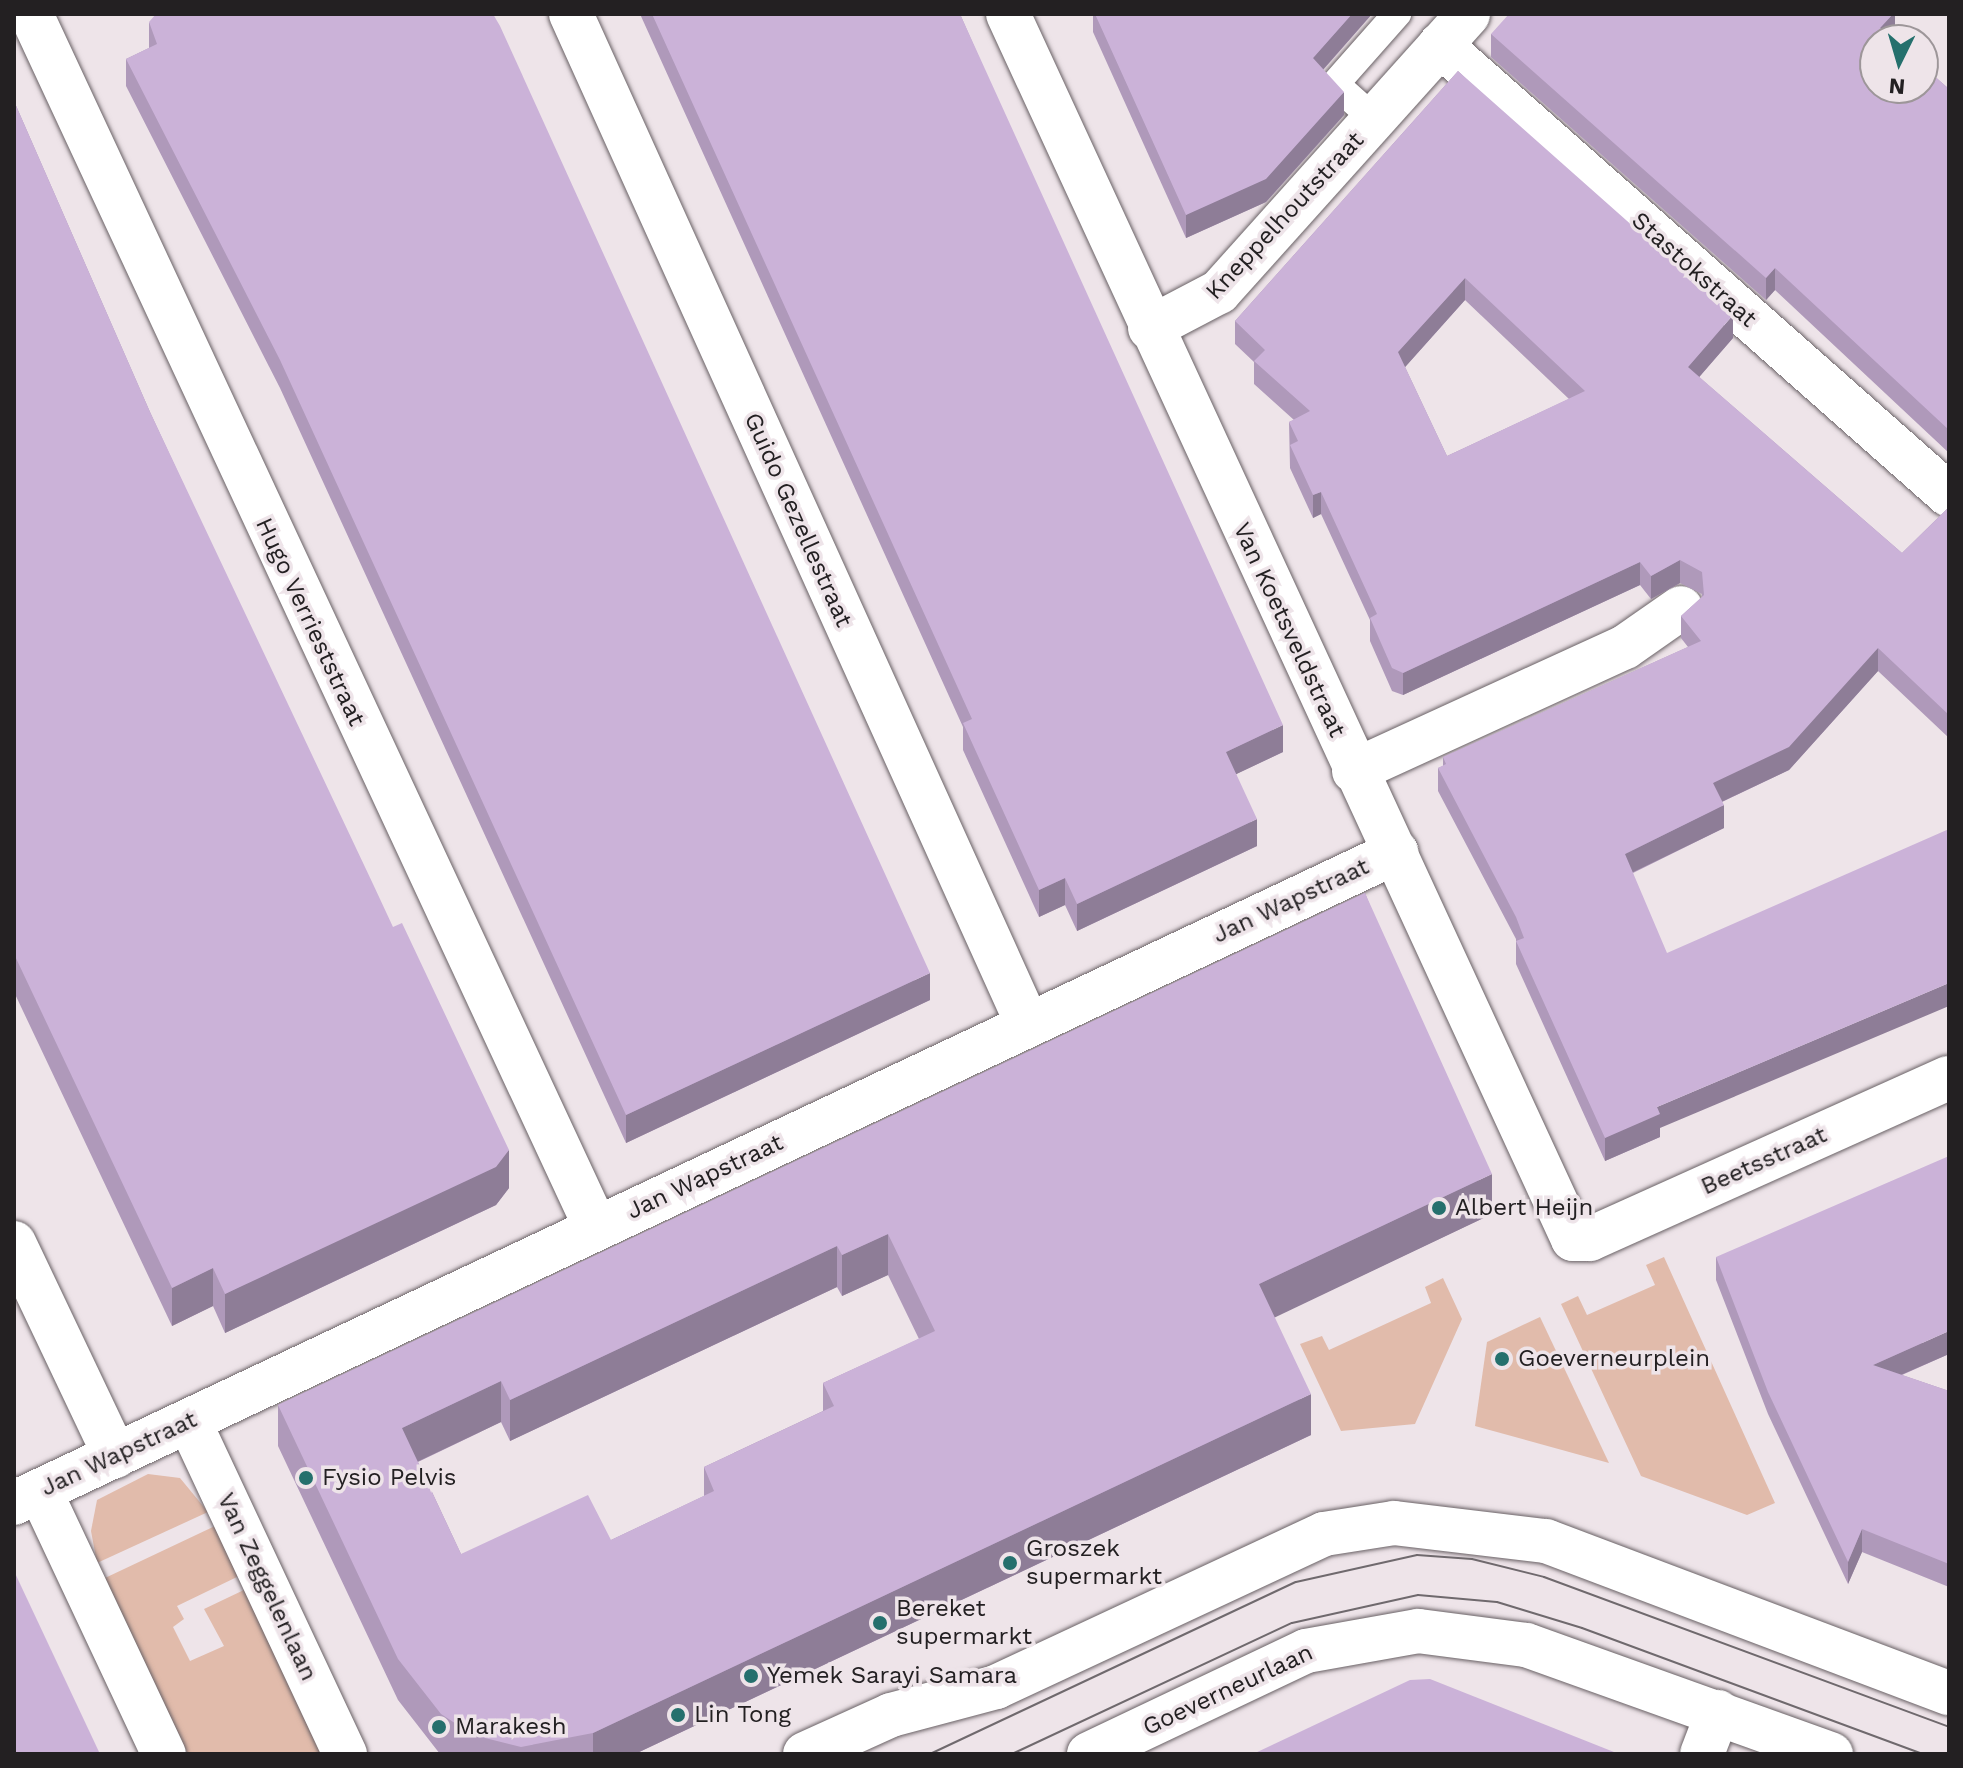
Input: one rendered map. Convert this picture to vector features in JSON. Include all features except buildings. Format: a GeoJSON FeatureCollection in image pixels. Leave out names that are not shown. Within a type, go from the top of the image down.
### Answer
{"type":"FeatureCollection","features":[{"type":"Feature","properties":{"kind":"street","name":"Hugo Verrieststraat"},"geometry":{"type":"LineString","coordinates":[[31,14],[596,1228]]}},
{"type":"Feature","properties":{"kind":"street","name":"Guido Gezellestraat"},"geometry":{"type":"LineString","coordinates":[[571,14],[1028,1025]]}},
{"type":"Feature","properties":{"kind":"street","name":"Van Koetsveldstraat"},"geometry":{"type":"LineString","coordinates":[[1008,14],[1354,771],[1396,852],[1579,1240]]}},
{"type":"Feature","properties":{"kind":"street","name":"Kneppelhoutstraat"},"geometry":{"type":"LineString","coordinates":[[1150,328],[1219,292],[1454,30]]}},
{"type":"Feature","properties":{"kind":"street","name":"Stastokstraat"},"geometry":{"type":"LineString","coordinates":[[1454,30],[1949,495]]}},
{"type":"Feature","properties":{"kind":"street"},"geometry":{"type":"LineString","coordinates":[[1354,771],[1625,647],[1681,608]]}},
{"type":"Feature","properties":{"kind":"street","name":"Jan Wapstraat"},"geometry":{"type":"LineString","coordinates":[[27,1497],[1396,852]]}},
{"type":"Feature","properties":{"kind":"street","name":"Beetsstraat"},"geometry":{"type":"LineString","coordinates":[[1579,1240],[1949,1078]]}},
{"type":"Feature","properties":{"kind":"street"},"geometry":{"type":"LineString","coordinates":[[14,1243],[115,1456]]}},
{"type":"Feature","properties":{"kind":"street","name":"Van Zeggelenlaan"},"geometry":{"type":"LineString","coordinates":[[189,1421],[345,1754]]}},
{"type":"Feature","properties":{"kind":"street"},"geometry":{"type":"LineString","coordinates":[[27,1497],[164,1754]]}},
{"type":"Feature","properties":{"kind":"street"},"geometry":{"type":"LineString","coordinates":[[805,1754],[891,1715],[996,1687],[1324,1534],[1417,1523],[1546,1541],[1949,1693]]}},
{"type":"Feature","properties":{"kind":"street","name":"Goeverneurlaan"},"geometry":{"type":"LineString","coordinates":[[1089,1754],[1306,1651],[1418,1631],[1526,1645],[1718,1712]]}},
{"type":"Feature","properties":{"kind":"street"},"geometry":{"type":"LineString","coordinates":[[1702,1754],[1718,1712],[1831,1754]]}},
{"type":"Feature","properties":{"kind":"lane","name":"Kneppelhoutstraat"},"geometry":{"type":"LineString","coordinates":[[1374,119],[1335,84],[1397,14]]}},
{"type":"Feature","properties":{"kind":"shaded area"},"geometry":{"type":"Polygon","coordinates":[[[1664,1257],[1775,1503],[1747,1515],[1641,1476],[1561,1304],[1578,1296],[1587,1315],[1655,1285],[1646,1265],[1664,1257]]]}},
{"type":"Feature","properties":{"kind":"shaded area"},"geometry":{"type":"Polygon","coordinates":[[[1443,1278],[1462,1319],[1415,1424],[1341,1431],[1300,1344],[1322,1336],[1329,1350],[1431,1303],[1425,1287],[1443,1278]]]}},
{"type":"Feature","properties":{"kind":"shaded area"},"geometry":{"type":"Polygon","coordinates":[[[1540,1317],[1609,1463],[1475,1426],[1487,1342],[1540,1317]]]}},
{"type":"Feature","properties":{"kind":"shaded area"},"geometry":{"type":"Polygon","coordinates":[[[148,1474],[180,1478],[208,1512],[97,1563],[91,1531],[97,1500],[148,1474]]]}},
{"type":"Feature","properties":{"kind":"shaded area"},"geometry":{"type":"Polygon","coordinates":[[[215,1526],[239,1576],[177,1606],[184,1619],[173,1627],[190,1661],[224,1646],[204,1609],[246,1589],[323,1754],[188,1754],[105,1578],[215,1526]]]}},
{"type":"Feature","properties":{"kind":"tram line"},"geometry":{"type":"LineString","coordinates":[[930,1754],[1296,1582],[1417,1555],[1472,1559],[1544,1577],[1949,1727]]}},
{"type":"Feature","properties":{"kind":"tram line"},"geometry":{"type":"LineString","coordinates":[[1012,1754],[1292,1623],[1418,1595],[1497,1602],[1582,1628],[1923,1754]]}},
{"type":"Feature","properties":{"kind":"place","name":"Albert Heijn"},"geometry":{"type":"Point","coordinates":[1439,1208]}},
{"type":"Feature","properties":{"kind":"place","name":"Goeverneurplein"},"geometry":{"type":"Point","coordinates":[1502,1359]}},
{"type":"Feature","properties":{"kind":"place","name":"Fysio Pelvis"},"geometry":{"type":"Point","coordinates":[306,1478]}},
{"type":"Feature","properties":{"kind":"place","name":"Groszek supermarkt"},"geometry":{"type":"Point","coordinates":[1010,1563]}},
{"type":"Feature","properties":{"kind":"place","name":"Bereket supermarkt"},"geometry":{"type":"Point","coordinates":[880,1623]}},
{"type":"Feature","properties":{"kind":"place","name":"Yemek Sarayi Samara"},"geometry":{"type":"Point","coordinates":[751,1676]}},
{"type":"Feature","properties":{"kind":"place","name":"Lin Tong"},"geometry":{"type":"Point","coordinates":[678,1715]}},
{"type":"Feature","properties":{"kind":"place","name":"Marakesh"},"geometry":{"type":"Point","coordinates":[439,1727]}}]}
